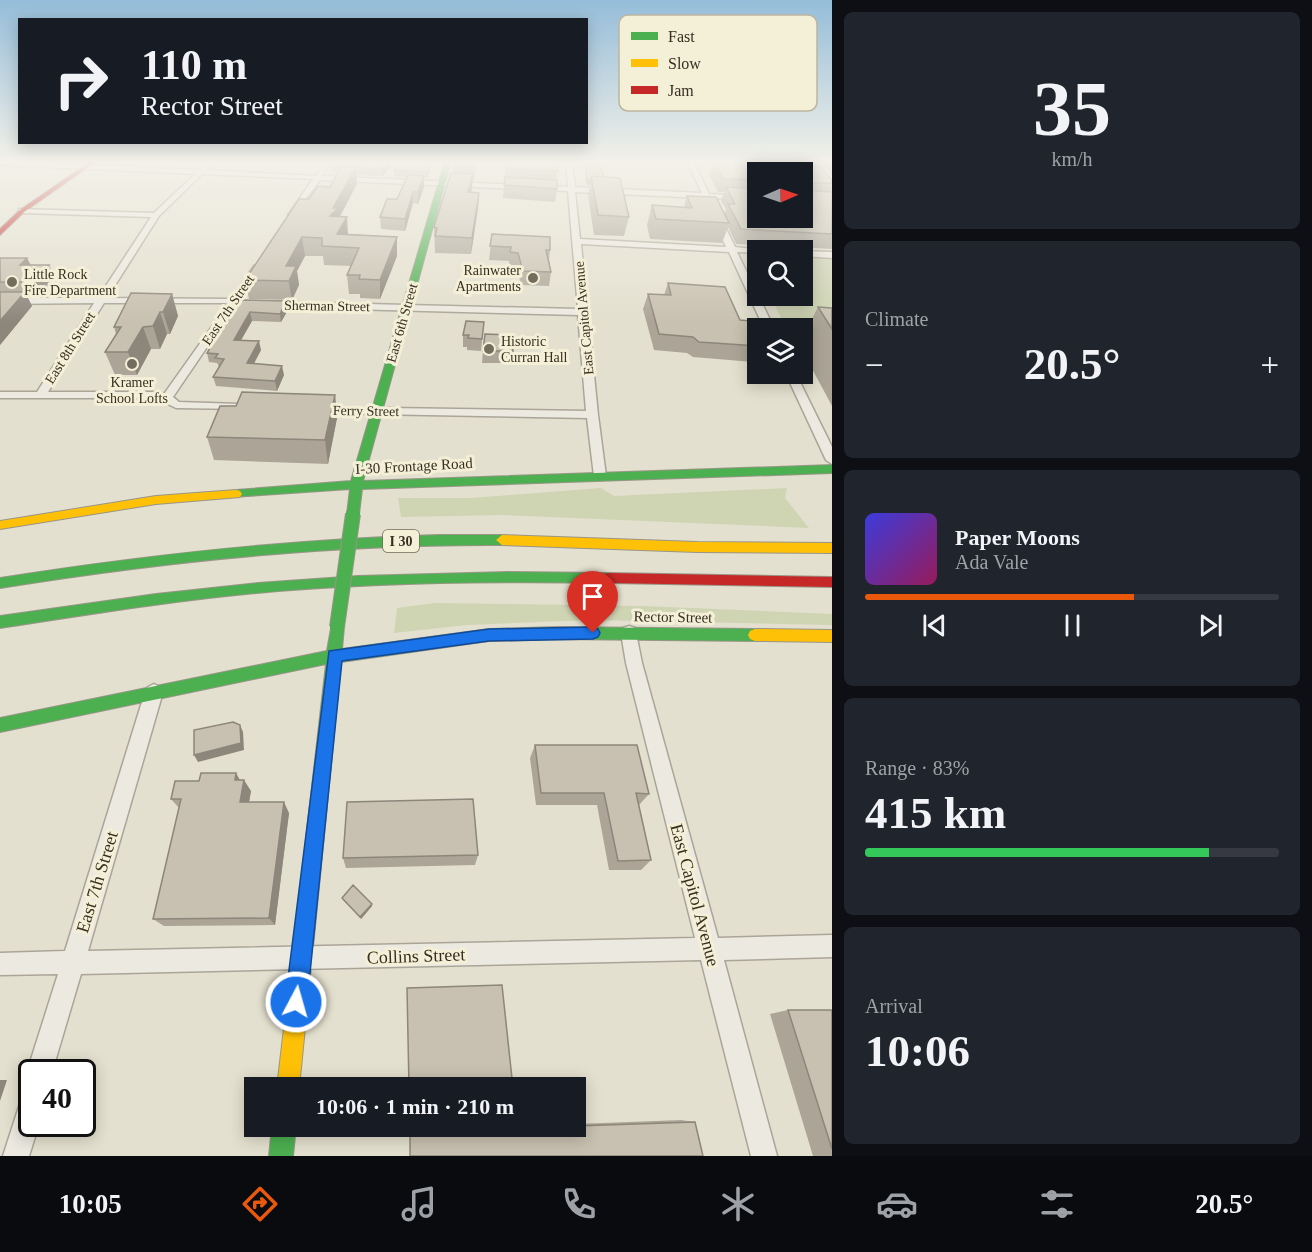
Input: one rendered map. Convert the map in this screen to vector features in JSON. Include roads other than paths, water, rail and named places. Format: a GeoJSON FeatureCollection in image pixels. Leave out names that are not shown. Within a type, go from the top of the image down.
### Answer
{"type":"FeatureCollection","features":[{"type":"Feature","properties":{"kind":"main road"},"geometry":{"type":"LineString","coordinates":[[0,233],[19,215]]}},
{"type":"Feature","properties":{"kind":"main road","name":"East 6th Street"},"geometry":{"type":"LineString","coordinates":[[335,656],[356,485],[433,215]]}},
{"type":"Feature","properties":{"kind":"main road"},"geometry":{"type":"LineString","coordinates":[[366,445],[377,467],[397,479],[424,482]]}},
{"type":"Feature","properties":{"kind":"main road","name":"I-30 Frontage Road"},"geometry":{"type":"LineString","coordinates":[[0,525],[156,500],[356,485],[832,469]]}},
{"type":"Feature","properties":{"kind":"main road","name":"I 30"},"geometry":{"type":"LineString","coordinates":[[0,583],[70,570],[189,555],[387,541],[498,539],[832,549]]}},
{"type":"Feature","properties":{"kind":"main road"},"geometry":{"type":"LineString","coordinates":[[0,622],[208,593],[314,584],[512,576],[831,582]]}},
{"type":"Feature","properties":{"kind":"main road","name":"Rector Street"},"geometry":{"type":"LineString","coordinates":[[335,656],[489,635],[629,633],[832,636]]}},
{"type":"Feature","properties":{"kind":"main road"},"geometry":{"type":"LineString","coordinates":[[0,725],[335,656],[289,1077]]}},
{"type":"Feature","properties":{"kind":"main road"},"geometry":{"type":"LineString","coordinates":[[281,1156],[283,1137]]}},
{"type":"Feature","properties":{"kind":"street","name":"East 8th Street"},"geometry":{"type":"LineString","coordinates":[[40,395],[156,215]]}},
{"type":"Feature","properties":{"kind":"street"},"geometry":{"type":"LineString","coordinates":[[286,224],[292,215]]}},
{"type":"Feature","properties":{"kind":"street","name":"East Capitol Avenue"},"geometry":{"type":"LineString","coordinates":[[574,215],[592,415],[600,476]]}},
{"type":"Feature","properties":{"kind":"street"},"geometry":{"type":"LineString","coordinates":[[715,215],[765,318]]}},
{"type":"Feature","properties":{"kind":"street"},"geometry":{"type":"LineString","coordinates":[[577,242],[747,251]]}},
{"type":"Feature","properties":{"kind":"street"},"geometry":{"type":"LineString","coordinates":[[813,254],[832,255]]}},
{"type":"Feature","properties":{"kind":"street","name":"East 7th Street"},"geometry":{"type":"LineString","coordinates":[[167,398],[262,260]]}},
{"type":"Feature","properties":{"kind":"street","name":"Sherman Street"},"geometry":{"type":"LineString","coordinates":[[0,301],[225,300],[233,303],[583,312]]}},
{"type":"Feature","properties":{"kind":"street"},"geometry":{"type":"LineString","coordinates":[[796,384],[832,460]]}},
{"type":"Feature","properties":{"kind":"street"},"geometry":{"type":"LineString","coordinates":[[0,395],[157,395],[167,398],[176,405],[256,408]]}},
{"type":"Feature","properties":{"kind":"street","name":"Ferry Street"},"geometry":{"type":"LineString","coordinates":[[306,409],[592,415]]}},
{"type":"Feature","properties":{"kind":"street","name":"East Capitol Avenue"},"geometry":{"type":"LineString","coordinates":[[629,633],[634,663],[764,1156]]}},
{"type":"Feature","properties":{"kind":"street","name":"East 7th Street"},"geometry":{"type":"LineString","coordinates":[[44,1059],[154,692]]}},
{"type":"Feature","properties":{"kind":"street","name":"Collins Street"},"geometry":{"type":"LineString","coordinates":[[0,964],[300,960],[832,946]]}},
{"type":"Feature","properties":{"kind":"street"},"geometry":{"type":"LineString","coordinates":[[16,1156],[22,1137]]}},
{"type":"Feature","properties":{"kind":"place","name":"Rainwater Apartments"},"geometry":{"type":"Point","coordinates":[533,278]}},
{"type":"Feature","properties":{"kind":"place","name":"Little Rock Fire Department"},"geometry":{"type":"Point","coordinates":[12,282]}},
{"type":"Feature","properties":{"kind":"place","name":"Historic Curran Hall"},"geometry":{"type":"Point","coordinates":[489,349]}},
{"type":"Feature","properties":{"kind":"place","name":"Kramer School Lofts"},"geometry":{"type":"Point","coordinates":[132,364]}}]}
